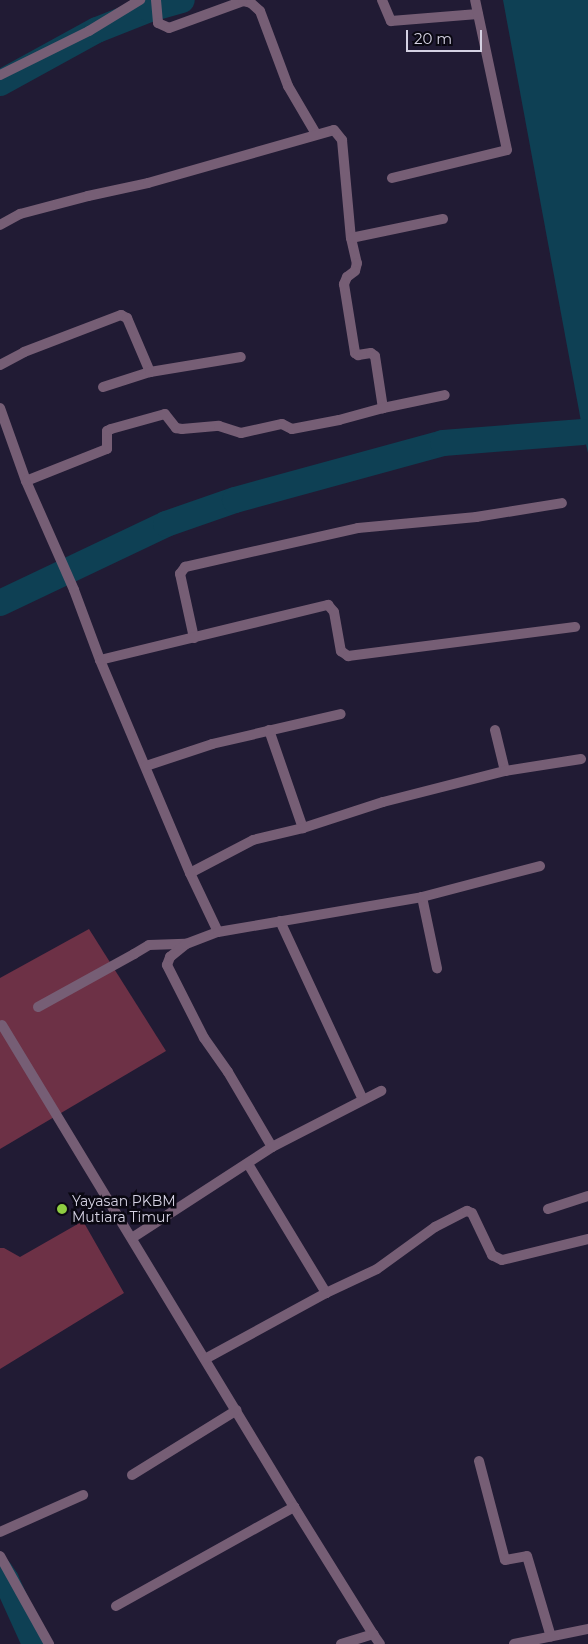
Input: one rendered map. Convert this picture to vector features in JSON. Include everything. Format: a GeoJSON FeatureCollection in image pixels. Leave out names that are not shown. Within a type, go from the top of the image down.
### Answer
{"type":"FeatureCollection","features":[{"type":"Feature","properties":{"kind":"street"},"geometry":{"type":"LineString","coordinates":[[0,75],[89,31],[140,0]]}},
{"type":"Feature","properties":{"kind":"street"},"geometry":{"type":"LineString","coordinates":[[156,0],[158,23],[170,28],[243,1],[251,3],[260,11],[288,86],[316,134]]}},
{"type":"Feature","properties":{"kind":"street"},"geometry":{"type":"LineString","coordinates":[[382,0],[391,21],[478,14]]}},
{"type":"Feature","properties":{"kind":"street"},"geometry":{"type":"LineString","coordinates":[[392,178],[507,150],[475,0]]}},
{"type":"Feature","properties":{"kind":"street"},"geometry":{"type":"LineString","coordinates":[[0,225],[20,214],[148,183],[334,130],[342,140],[351,238],[356,267],[355,271],[347,277],[344,284],[355,353],[358,355],[371,353],[375,356],[383,408]]}},
{"type":"Feature","properties":{"kind":"street"},"geometry":{"type":"LineString","coordinates":[[351,238],[443,219]]}},
{"type":"Feature","properties":{"kind":"street"},"geometry":{"type":"LineString","coordinates":[[0,365],[24,352],[121,316],[127,318],[150,372]]}},
{"type":"Feature","properties":{"kind":"street"},"geometry":{"type":"LineString","coordinates":[[103,386],[150,372],[241,357]]}},
{"type":"Feature","properties":{"kind":"street"},"geometry":{"type":"LineString","coordinates":[[26,481],[107,449],[107,431],[111,429],[166,414],[176,428],[182,430],[219,426],[241,433],[282,424],[292,428],[320,424],[445,395]]}},
{"type":"Feature","properties":{"kind":"street"},"geometry":{"type":"LineString","coordinates":[[0,408],[26,481],[56,553],[74,590],[100,660],[190,873],[218,932]]}},
{"type":"Feature","properties":{"kind":"street"},"geometry":{"type":"LineString","coordinates":[[194,638],[180,574],[185,567],[358,528],[476,517],[562,503]]}},
{"type":"Feature","properties":{"kind":"street"},"geometry":{"type":"LineString","coordinates":[[100,660],[328,605],[334,612],[341,651],[348,656],[575,627]]}},
{"type":"Feature","properties":{"kind":"street"},"geometry":{"type":"LineString","coordinates":[[146,766],[212,744],[341,714]]}},
{"type":"Feature","properties":{"kind":"street"},"geometry":{"type":"LineString","coordinates":[[269,730],[303,828]]}},
{"type":"Feature","properties":{"kind":"street"},"geometry":{"type":"LineString","coordinates":[[495,730],[506,771]]}},
{"type":"Feature","properties":{"kind":"street"},"geometry":{"type":"LineString","coordinates":[[190,873],[253,840],[303,828],[383,802],[506,771],[581,759]]}},
{"type":"Feature","properties":{"kind":"street"},"geometry":{"type":"LineString","coordinates":[[38,1007],[148,945],[185,944],[218,932],[422,898],[540,866]]}},
{"type":"Feature","properties":{"kind":"street"},"geometry":{"type":"LineString","coordinates":[[422,898],[437,968]]}},
{"type":"Feature","properties":{"kind":"street"},"geometry":{"type":"LineString","coordinates":[[280,921],[363,1100]]}},
{"type":"Feature","properties":{"kind":"street"},"geometry":{"type":"LineString","coordinates":[[185,944],[170,957],[167,965],[204,1038],[228,1072],[272,1146]]}},
{"type":"Feature","properties":{"kind":"street"},"geometry":{"type":"LineString","coordinates":[[2,1024],[294,1507],[380,1644]]}},
{"type":"Feature","properties":{"kind":"street"},"geometry":{"type":"LineString","coordinates":[[132,1238],[248,1164],[272,1146],[381,1091]]}},
{"type":"Feature","properties":{"kind":"street"},"geometry":{"type":"LineString","coordinates":[[248,1164],[326,1292]]}},
{"type":"Feature","properties":{"kind":"street"},"geometry":{"type":"LineString","coordinates":[[548,1209],[588,1196]]}},
{"type":"Feature","properties":{"kind":"street"},"geometry":{"type":"LineString","coordinates":[[205,1358],[326,1292],[378,1269],[435,1227],[467,1211],[472,1213],[492,1255],[502,1260],[588,1239]]}},
{"type":"Feature","properties":{"kind":"street"},"geometry":{"type":"LineString","coordinates":[[132,1475],[237,1410]]}},
{"type":"Feature","properties":{"kind":"street"},"geometry":{"type":"LineString","coordinates":[[480,1461],[505,1560],[527,1556],[551,1636]]}},
{"type":"Feature","properties":{"kind":"street"},"geometry":{"type":"LineString","coordinates":[[0,1532],[83,1495]]}},
{"type":"Feature","properties":{"kind":"street"},"geometry":{"type":"LineString","coordinates":[[116,1606],[294,1507]]}},
{"type":"Feature","properties":{"kind":"street"},"geometry":{"type":"LineString","coordinates":[[0,1556],[50,1644]]}},
{"type":"Feature","properties":{"kind":"street"},"geometry":{"type":"LineString","coordinates":[[514,1644],[588,1629]]}},
{"type":"Feature","properties":{"kind":"street"},"geometry":{"type":"LineString","coordinates":[[341,1644],[373,1634]]}},
{"type":"Feature","properties":{"kind":"shaded area"},"geometry":{"type":"Polygon","coordinates":[[[89,929],[166,1051],[0,1149],[0,978],[89,929]]]}},
{"type":"Feature","properties":{"kind":"shaded area"},"geometry":{"type":"Polygon","coordinates":[[[83,1221],[124,1293],[0,1369],[0,1248],[4,1248],[20,1257],[83,1221]]]}},
{"type":"Feature","properties":{"kind":"water"},"geometry":{"type":"Polygon","coordinates":[[[503,0],[588,0],[588,453],[583,432],[503,0]]]}},
{"type":"Feature","properties":{"kind":"waterway"},"geometry":{"type":"LineString","coordinates":[[0,83],[97,30],[150,9],[182,0]]}},
{"type":"Feature","properties":{"kind":"waterway"},"geometry":{"type":"LineString","coordinates":[[0,603],[166,524],[235,500],[443,443],[583,432]]}},
{"type":"Feature","properties":{"kind":"waterway"},"geometry":{"type":"LineString","coordinates":[[0,1571],[6,1580],[35,1644]]}},
{"type":"Feature","properties":{"kind":"place","name":"Yayasan PKBM Mutiara Timur"},"geometry":{"type":"Point","coordinates":[62,1209]}}]}
